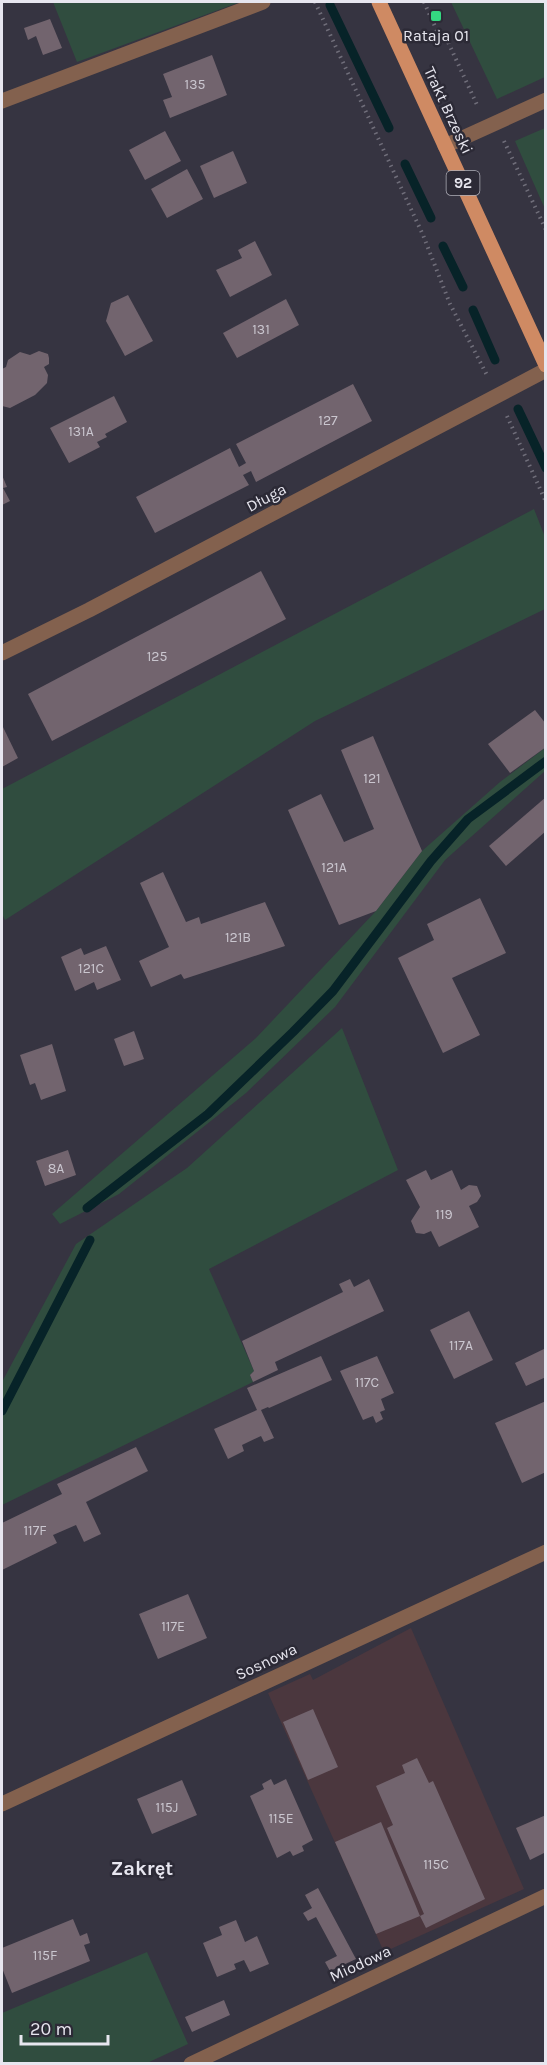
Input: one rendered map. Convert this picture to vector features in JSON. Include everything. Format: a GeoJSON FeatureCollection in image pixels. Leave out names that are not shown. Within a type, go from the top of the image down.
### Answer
{"type":"FeatureCollection","features":[{"type":"Feature","properties":{"kind":"main road","name":"Trakt Brzeski"},"geometry":{"type":"LineString","coordinates":[[379,2],[546,365]]}},
{"type":"Feature","properties":{"kind":"street"},"geometry":{"type":"LineString","coordinates":[[2,101],[263,2]]}},
{"type":"Feature","properties":{"kind":"street"},"geometry":{"type":"LineString","coordinates":[[445,146],[546,100]]}},
{"type":"Feature","properties":{"kind":"street","name":"Długa"},"geometry":{"type":"LineString","coordinates":[[2,653],[89,610],[546,370]]}},
{"type":"Feature","properties":{"kind":"street","name":"Sosnowa"},"geometry":{"type":"LineString","coordinates":[[2,1804],[546,1552]]}},
{"type":"Feature","properties":{"kind":"street","name":"Miodowa"},"geometry":{"type":"LineString","coordinates":[[190,2064],[546,1896]]}},
{"type":"Feature","properties":{"kind":"path"},"geometry":{"type":"LineString","coordinates":[[315,2],[423,235],[450,304],[497,395],[546,502]]}},
{"type":"Feature","properties":{"kind":"shaded area"},"geometry":{"type":"Polygon","coordinates":[[[411,1628],[524,1889],[384,1952],[268,1693],[310,1674],[313,1680],[411,1628]]]}},
{"type":"Feature","properties":{"kind":"green space"},"geometry":{"type":"Polygon","coordinates":[[[53,2],[240,2],[77,62],[53,2]]]}},
{"type":"Feature","properties":{"kind":"green space"},"geometry":{"type":"Polygon","coordinates":[[[451,2],[545,2],[545,77],[497,99],[451,2]]]}},
{"type":"Feature","properties":{"kind":"green space"},"geometry":{"type":"Polygon","coordinates":[[[546,128],[545,209],[515,141],[546,128]]]}},
{"type":"Feature","properties":{"kind":"green space"},"geometry":{"type":"Polygon","coordinates":[[[534,509],[545,537],[545,609],[315,721],[5,920],[2,914],[2,789],[534,509]]]}},
{"type":"Feature","properties":{"kind":"green space"},"geometry":{"type":"Polygon","coordinates":[[[545,748],[545,771],[445,860],[335,1007],[246,1093],[119,1194],[60,1224],[52,1214],[256,1038],[376,911],[422,851],[500,782],[545,748]]]}},
{"type":"Feature","properties":{"kind":"green space"},"geometry":{"type":"Polygon","coordinates":[[[342,1028],[398,1170],[209,1269],[254,1371],[250,1375],[253,1382],[2,1505],[2,1382],[76,1244],[187,1168],[342,1028]]]}},
{"type":"Feature","properties":{"kind":"green space"},"geometry":{"type":"Polygon","coordinates":[[[147,1952],[188,2044],[147,2063],[2,2063],[2,2013],[147,1952]]]}},
{"type":"Feature","properties":{"kind":"building"},"geometry":{"type":"Polygon","coordinates":[[[50,19],[62,48],[43,55],[36,36],[28,40],[24,28],[50,19]]]}},
{"type":"Feature","properties":{"kind":"building"},"geometry":{"type":"Polygon","coordinates":[[[212,55],[227,95],[170,118],[163,100],[172,97],[163,74],[212,55]]]}},
{"type":"Feature","properties":{"kind":"building"},"geometry":{"type":"Polygon","coordinates":[[[165,131],[181,161],[145,180],[129,150],[165,131]]]}},
{"type":"Feature","properties":{"kind":"building"},"geometry":{"type":"Polygon","coordinates":[[[233,151],[247,183],[214,198],[200,166],[233,151]]]}},
{"type":"Feature","properties":{"kind":"building"},"geometry":{"type":"Polygon","coordinates":[[[187,169],[203,199],[167,218],[151,189],[187,169]]]}},
{"type":"Feature","properties":{"kind":"building"},"geometry":{"type":"Polygon","coordinates":[[[255,241],[272,275],[230,297],[216,270],[242,258],[238,250],[255,241]]]}},
{"type":"Feature","properties":{"kind":"building"},"geometry":{"type":"Polygon","coordinates":[[[128,295],[153,341],[125,356],[106,321],[111,303],[128,295]]]}},
{"type":"Feature","properties":{"kind":"building"},"geometry":{"type":"Polygon","coordinates":[[[286,299],[299,325],[237,358],[223,333],[286,299]]]}},
{"type":"Feature","properties":{"kind":"building"},"geometry":{"type":"Polygon","coordinates":[[[39,351],[48,354],[49,358],[49,364],[44,367],[48,375],[47,383],[35,395],[10,408],[2,406],[2,369],[6,367],[8,360],[20,352],[30,355],[39,351]]]}},
{"type":"Feature","properties":{"kind":"building"},"geometry":{"type":"Polygon","coordinates":[[[353,384],[372,421],[256,482],[251,471],[243,475],[249,485],[155,533],[136,497],[230,448],[239,467],[246,463],[236,444],[353,384]]]}},
{"type":"Feature","properties":{"kind":"building"},"geometry":{"type":"Polygon","coordinates":[[[114,396],[127,422],[105,434],[107,437],[97,442],[100,447],[69,463],[50,428],[114,396]]]}},
{"type":"Feature","properties":{"kind":"building"},"geometry":{"type":"Polygon","coordinates":[[[2,475],[7,487],[3,488],[10,501],[2,505],[2,475]]]}},
{"type":"Feature","properties":{"kind":"building"},"geometry":{"type":"Polygon","coordinates":[[[261,571],[286,619],[52,741],[28,694],[261,571]]]}},
{"type":"Feature","properties":{"kind":"building"},"geometry":{"type":"Polygon","coordinates":[[[535,710],[546,724],[546,747],[510,773],[488,744],[535,710]]]}},
{"type":"Feature","properties":{"kind":"building"},"geometry":{"type":"Polygon","coordinates":[[[2,725],[18,758],[2,767],[2,725]]]}},
{"type":"Feature","properties":{"kind":"building"},"geometry":{"type":"Polygon","coordinates":[[[373,736],[422,851],[376,911],[339,925],[288,810],[321,794],[344,842],[374,829],[341,750],[373,736]]]}},
{"type":"Feature","properties":{"kind":"building"},"geometry":{"type":"Polygon","coordinates":[[[546,797],[546,831],[506,866],[489,846],[546,797]]]}},
{"type":"Feature","properties":{"kind":"building"},"geometry":{"type":"Polygon","coordinates":[[[163,872],[186,922],[199,917],[201,924],[265,902],[285,946],[184,979],[181,974],[151,987],[139,961],[169,947],[140,883],[163,872]]]}},
{"type":"Feature","properties":{"kind":"building"},"geometry":{"type":"Polygon","coordinates":[[[480,898],[506,953],[452,978],[480,1035],[443,1053],[398,958],[434,940],[427,924],[480,898]]]}},
{"type":"Feature","properties":{"kind":"building"},"geometry":{"type":"Polygon","coordinates":[[[106,946],[121,980],[97,990],[94,982],[75,991],[61,957],[81,948],[84,955],[106,946]]]}},
{"type":"Feature","properties":{"kind":"building"},"geometry":{"type":"Polygon","coordinates":[[[134,1031],[144,1059],[124,1066],[114,1039],[134,1031]]]}},
{"type":"Feature","properties":{"kind":"building"},"geometry":{"type":"Polygon","coordinates":[[[52,1044],[66,1091],[41,1100],[35,1083],[30,1085],[20,1055],[52,1044]]]}},
{"type":"Feature","properties":{"kind":"building"},"geometry":{"type":"Polygon","coordinates":[[[68,1150],[76,1175],[45,1186],[36,1161],[68,1150]]]}},
{"type":"Feature","properties":{"kind":"building"},"geometry":{"type":"Polygon","coordinates":[[[426,1170],[431,1180],[452,1170],[461,1190],[469,1185],[477,1186],[481,1196],[477,1202],[469,1206],[479,1227],[439,1247],[431,1231],[424,1234],[416,1233],[411,1221],[420,1207],[406,1180],[426,1170]]]}},
{"type":"Feature","properties":{"kind":"building"},"geometry":{"type":"Polygon","coordinates":[[[350,1279],[354,1287],[369,1279],[384,1311],[275,1362],[278,1370],[253,1382],[250,1375],[254,1371],[242,1341],[343,1292],[339,1284],[350,1279]]]}},
{"type":"Feature","properties":{"kind":"building"},"geometry":{"type":"Polygon","coordinates":[[[469,1311],[493,1360],[454,1379],[430,1330],[469,1311]]]}},
{"type":"Feature","properties":{"kind":"building"},"geometry":{"type":"Polygon","coordinates":[[[546,1348],[546,1377],[526,1386],[515,1363],[546,1348]]]}},
{"type":"Feature","properties":{"kind":"building"},"geometry":{"type":"Polygon","coordinates":[[[321,1356],[332,1380],[261,1410],[274,1438],[264,1442],[261,1436],[242,1445],[244,1451],[228,1459],[214,1429],[257,1410],[247,1388],[321,1356]]]}},
{"type":"Feature","properties":{"kind":"building"},"geometry":{"type":"Polygon","coordinates":[[[377,1356],[394,1393],[381,1399],[385,1410],[380,1412],[383,1419],[376,1423],[373,1416],[363,1420],[340,1371],[377,1356]]]}},
{"type":"Feature","properties":{"kind":"building"},"geometry":{"type":"Polygon","coordinates":[[[546,1401],[546,1472],[522,1483],[495,1423],[546,1401]]]}},
{"type":"Feature","properties":{"kind":"building"},"geometry":{"type":"Polygon","coordinates":[[[136,1447],[148,1471],[86,1502],[101,1534],[84,1542],[76,1525],[53,1535],[57,1543],[2,1570],[2,1523],[62,1494],[57,1484],[136,1447]]]}},
{"type":"Feature","properties":{"kind":"building"},"geometry":{"type":"Polygon","coordinates":[[[188,1594],[207,1638],[158,1659],[139,1614],[188,1594]]]}},
{"type":"Feature","properties":{"kind":"building"},"geometry":{"type":"Polygon","coordinates":[[[313,1709],[338,1767],[308,1780],[283,1722],[313,1709]]]}},
{"type":"Feature","properties":{"kind":"building"},"geometry":{"type":"Polygon","coordinates":[[[417,1758],[429,1783],[433,1781],[485,1899],[426,1928],[420,1916],[424,1914],[387,1828],[393,1825],[376,1786],[405,1773],[402,1765],[417,1758]]]}},
{"type":"Feature","properties":{"kind":"building"},"geometry":{"type":"Polygon","coordinates":[[[271,1779],[274,1785],[286,1779],[313,1840],[302,1846],[304,1851],[293,1856],[290,1851],[277,1858],[250,1796],[264,1789],[262,1784],[271,1779]]]}},
{"type":"Feature","properties":{"kind":"building"},"geometry":{"type":"Polygon","coordinates":[[[182,1780],[197,1815],[152,1834],[137,1799],[182,1780]]]}},
{"type":"Feature","properties":{"kind":"building"},"geometry":{"type":"Polygon","coordinates":[[[546,1815],[546,1852],[530,1860],[516,1828],[546,1815]]]}},
{"type":"Feature","properties":{"kind":"building"},"geometry":{"type":"Polygon","coordinates":[[[381,1822],[420,1916],[376,1934],[335,1842],[381,1822]]]}},
{"type":"Feature","properties":{"kind":"building"},"geometry":{"type":"Polygon","coordinates":[[[318,1888],[356,1959],[330,1971],[325,1962],[337,1956],[316,1917],[308,1921],[303,1913],[312,1908],[305,1895],[318,1888]]]}},
{"type":"Feature","properties":{"kind":"building"},"geometry":{"type":"Polygon","coordinates":[[[73,1919],[80,1936],[87,1933],[90,1943],[84,1945],[90,1961],[12,1993],[2,1968],[2,1948],[73,1919]]]}},
{"type":"Feature","properties":{"kind":"building"},"geometry":{"type":"Polygon","coordinates":[[[236,1920],[245,1942],[257,1936],[269,1964],[250,1972],[244,1960],[234,1964],[236,1969],[217,1977],[203,1943],[222,1935],[219,1927],[236,1920]]]}},
{"type":"Feature","properties":{"kind":"building"},"geometry":{"type":"Polygon","coordinates":[[[224,2000],[230,2015],[192,2032],[185,2017],[224,2000]]]}},
{"type":"Feature","properties":{"kind":"waterway"},"geometry":{"type":"LineString","coordinates":[[330,5],[389,128]]}},
{"type":"Feature","properties":{"kind":"waterway"},"geometry":{"type":"LineString","coordinates":[[405,164],[431,218]]}},
{"type":"Feature","properties":{"kind":"waterway"},"geometry":{"type":"LineString","coordinates":[[443,246],[463,287]]}},
{"type":"Feature","properties":{"kind":"waterway"},"geometry":{"type":"LineString","coordinates":[[473,310],[495,360]]}},
{"type":"Feature","properties":{"kind":"waterway"},"geometry":{"type":"LineString","coordinates":[[518,409],[546,468]]}},
{"type":"Feature","properties":{"kind":"waterway"},"geometry":{"type":"LineString","coordinates":[[87,1208],[208,1114],[293,1032],[333,991],[431,861],[468,819],[546,761]]}},
{"type":"Feature","properties":{"kind":"waterway"},"geometry":{"type":"LineString","coordinates":[[2,1411],[90,1240]]}},
{"type":"Feature","properties":{"kind":"place","name":"Rataja 01"},"geometry":{"type":"Point","coordinates":[436,16]}},
{"type":"Feature","properties":{"kind":"district","name":"Zakręt"},"geometry":{"type":"Point","coordinates":[142,1868]}}]}
